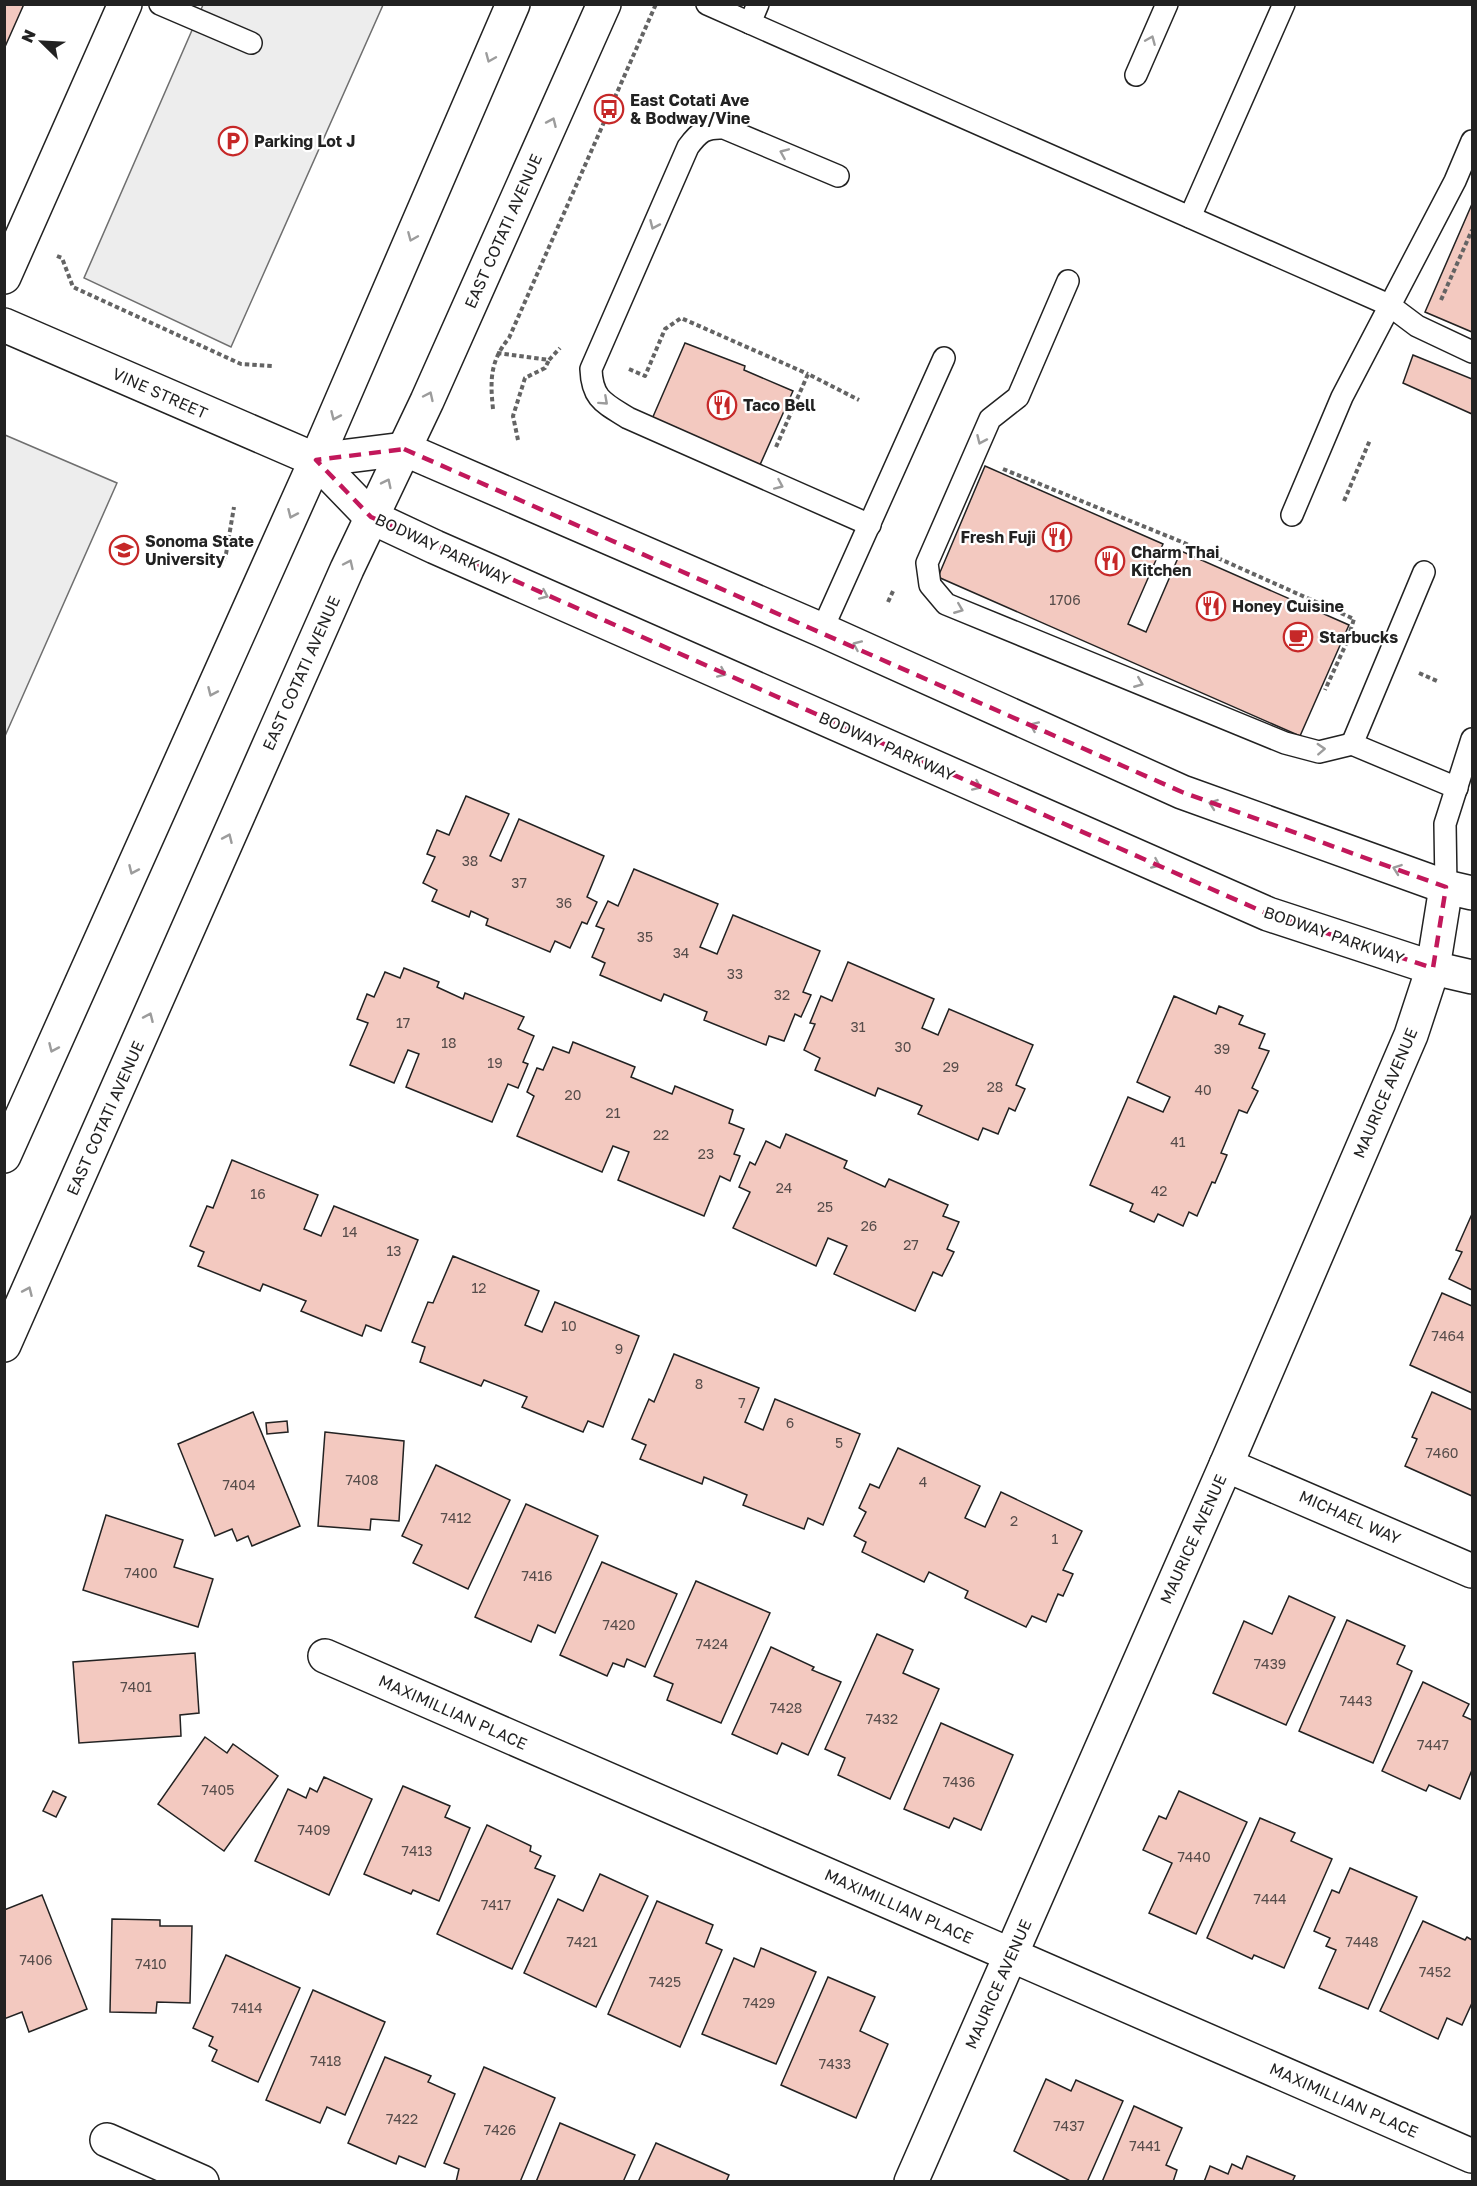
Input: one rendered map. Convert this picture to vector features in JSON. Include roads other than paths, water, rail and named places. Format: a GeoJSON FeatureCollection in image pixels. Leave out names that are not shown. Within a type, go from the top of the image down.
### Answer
{"type":"FeatureCollection","features":[{"type":"Feature","properties":{"kind":"street"},"geometry":{"type":"LineString","coordinates":[[4,278],[125,4]]}},
{"type":"Feature","properties":{"kind":"street"},"geometry":{"type":"LineString","coordinates":[[4,1156],[316,460],[513,4]]}},
{"type":"Feature","properties":{"kind":"street","name":"EAST COTATI AVENUE"},"geometry":{"type":"LineString","coordinates":[[4,1345],[371,517],[604,4]]}},
{"type":"Feature","properties":{"kind":"street","name":"VINE STREET"},"geometry":{"type":"LineString","coordinates":[[4,325],[316,460]]}},
{"type":"Feature","properties":{"kind":"street"},"geometry":{"type":"LineString","coordinates":[[316,460],[404,448],[822,630],[1182,792],[1459,890]]}},
{"type":"Feature","properties":{"kind":"street","name":"BODWAY PARKWAY"},"geometry":{"type":"LineString","coordinates":[[316,460],[371,517],[1268,914],[1433,968],[1473,976]]}},
{"type":"Feature","properties":{"kind":"street","name":"MAURICE AVENUE"},"geometry":{"type":"LineString","coordinates":[[911,2181],[1226,1465],[1411,1035],[1459,890]]}},
{"type":"Feature","properties":{"kind":"street","name":"MICHAEL WAY"},"geometry":{"type":"LineString","coordinates":[[1226,1465],[1473,1571]]}},
{"type":"Feature","properties":{"kind":"street","name":"MAXIMILLIAN PLACE"},"geometry":{"type":"LineString","coordinates":[[325,1656],[1473,2156]]}},
{"type":"Feature","properties":{"kind":"street"},"geometry":{"type":"LineString","coordinates":[[107,2140],[202,2181]]}},
{"type":"Feature","properties":{"kind":"lane"},"geometry":{"type":"LineString","coordinates":[[160,4],[251,43]]}},
{"type":"Feature","properties":{"kind":"lane"},"geometry":{"type":"LineString","coordinates":[[707,4],[754,14],[1190,217],[1389,305],[1417,326],[1473,352]]}},
{"type":"Feature","properties":{"kind":"lane"},"geometry":{"type":"LineString","coordinates":[[1136,75],[1167,4]]}},
{"type":"Feature","properties":{"kind":"lane"},"geometry":{"type":"LineString","coordinates":[[1190,217],[1284,4]]}},
{"type":"Feature","properties":{"kind":"lane"},"geometry":{"type":"LineString","coordinates":[[838,176],[724,128],[710,127],[699,132],[688,147],[591,369],[592,388],[603,403],[628,418],[870,525]]}},
{"type":"Feature","properties":{"kind":"lane"},"geometry":{"type":"LineString","coordinates":[[1292,515],[1342,397],[1455,181],[1473,141]]}},
{"type":"Feature","properties":{"kind":"lane"},"geometry":{"type":"LineString","coordinates":[[1068,281],[1018,397],[990,419],[927,563],[930,585],[946,604],[1286,743],[1319,752],[1352,744],[1457,788]]}},
{"type":"Feature","properties":{"kind":"lane"},"geometry":{"type":"LineString","coordinates":[[822,630],[944,358]]}},
{"type":"Feature","properties":{"kind":"lane"},"geometry":{"type":"LineString","coordinates":[[1352,744],[1424,572]]}},
{"type":"Feature","properties":{"kind":"lane"},"geometry":{"type":"LineString","coordinates":[[1459,890],[1445,824],[1473,739]]}},
{"type":"Feature","properties":{"kind":"place","name":"East Cotati Ave & Bodway/Vine"},"geometry":{"type":"Point","coordinates":[609,109]}},
{"type":"Feature","properties":{"kind":"place","name":"Parking Lot J"},"geometry":{"type":"Point","coordinates":[233,141]}},
{"type":"Feature","properties":{"kind":"place","name":"Taco Bell"},"geometry":{"type":"Point","coordinates":[722,405]}},
{"type":"Feature","properties":{"kind":"place","name":"Fresh Fuji"},"geometry":{"type":"Point","coordinates":[1057,537]}},
{"type":"Feature","properties":{"kind":"place","name":"Sonoma State University"},"geometry":{"type":"Point","coordinates":[124,550]}},
{"type":"Feature","properties":{"kind":"place","name":"Charm Thai Kitchen"},"geometry":{"type":"Point","coordinates":[1110,561]}},
{"type":"Feature","properties":{"kind":"place","name":"Honey Cuisine"},"geometry":{"type":"Point","coordinates":[1211,606]}},
{"type":"Feature","properties":{"kind":"place","name":"Starbucks"},"geometry":{"type":"Point","coordinates":[1298,637]}}]}
